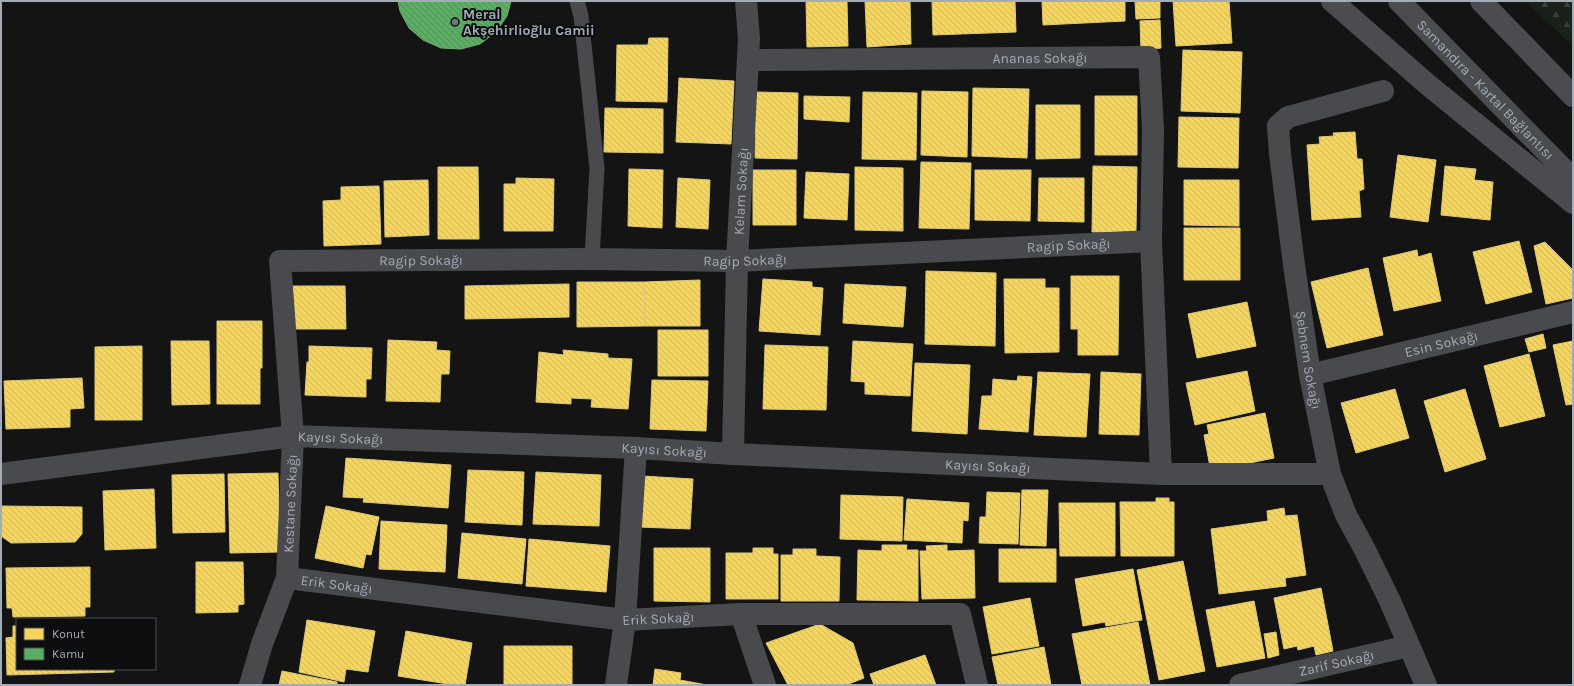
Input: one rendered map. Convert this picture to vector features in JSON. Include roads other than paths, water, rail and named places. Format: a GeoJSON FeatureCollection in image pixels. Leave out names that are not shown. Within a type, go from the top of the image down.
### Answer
{"type":"FeatureCollection","features":[{"type":"Feature","properties":{"kind":"highway"},"geometry":{"type":"LineString","coordinates":[[1332,1],[1427,84],[1573,202]]}},
{"type":"Feature","properties":{"kind":"highway","name":"Samandıra - Kartal Bağlantısı"},"geometry":{"type":"LineString","coordinates":[[1399,1],[1573,179]]}},
{"type":"Feature","properties":{"kind":"highway"},"geometry":{"type":"LineString","coordinates":[[1481,1],[1573,96]]}},
{"type":"Feature","properties":{"kind":"street","name":"Kelam Sokağı"},"geometry":{"type":"LineString","coordinates":[[733,454],[737,261],[749,40],[746,1]]}},
{"type":"Feature","properties":{"kind":"street","name":"Ananas Sokağı"},"geometry":{"type":"LineString","coordinates":[[748,60],[1149,58],[1153,130],[1151,241]]}},
{"type":"Feature","properties":{"kind":"street","name":"Şebnem Sokağı"},"geometry":{"type":"LineString","coordinates":[[1383,91],[1288,117],[1278,126],[1280,154],[1310,375],[1330,474],[1346,515],[1367,555],[1426,685]]}},
{"type":"Feature","properties":{"kind":"street","name":"Ragip Sokağı"},"geometry":{"type":"LineString","coordinates":[[293,436],[280,261],[592,259],[737,261],[1151,241]]}},
{"type":"Feature","properties":{"kind":"street"},"geometry":{"type":"LineString","coordinates":[[1151,241],[1161,474]]}},
{"type":"Feature","properties":{"kind":"street","name":"Esin Sokağı"},"geometry":{"type":"LineString","coordinates":[[1310,375],[1573,312]]}},
{"type":"Feature","properties":{"kind":"street","name":"Kayısı Sokağı"},"geometry":{"type":"LineString","coordinates":[[1,474],[293,436],[636,448],[1161,474],[1330,474]]}},
{"type":"Feature","properties":{"kind":"street","name":"Kestane Sokağı"},"geometry":{"type":"LineString","coordinates":[[250,685],[262,644],[286,578],[293,436]]}},
{"type":"Feature","properties":{"kind":"street"},"geometry":{"type":"LineString","coordinates":[[616,685],[625,620],[636,448]]}},
{"type":"Feature","properties":{"kind":"street","name":"Erik Sokağı"},"geometry":{"type":"LineString","coordinates":[[286,578],[625,620],[741,614],[960,614],[977,685]]}},
{"type":"Feature","properties":{"kind":"street"},"geometry":{"type":"LineString","coordinates":[[741,614],[765,685]]}},
{"type":"Feature","properties":{"kind":"street","name":"Zarif Sokağı"},"geometry":{"type":"LineString","coordinates":[[1240,685],[1409,646]]}},
{"type":"Feature","properties":{"kind":"lane"},"geometry":{"type":"LineString","coordinates":[[576,1],[581,16],[598,168],[592,259]]}},
{"type":"Feature","properties":{"kind":"place","name":"Meral Akşehirlioğlu Camii"},"geometry":{"type":"Point","coordinates":[455,22]}}]}
